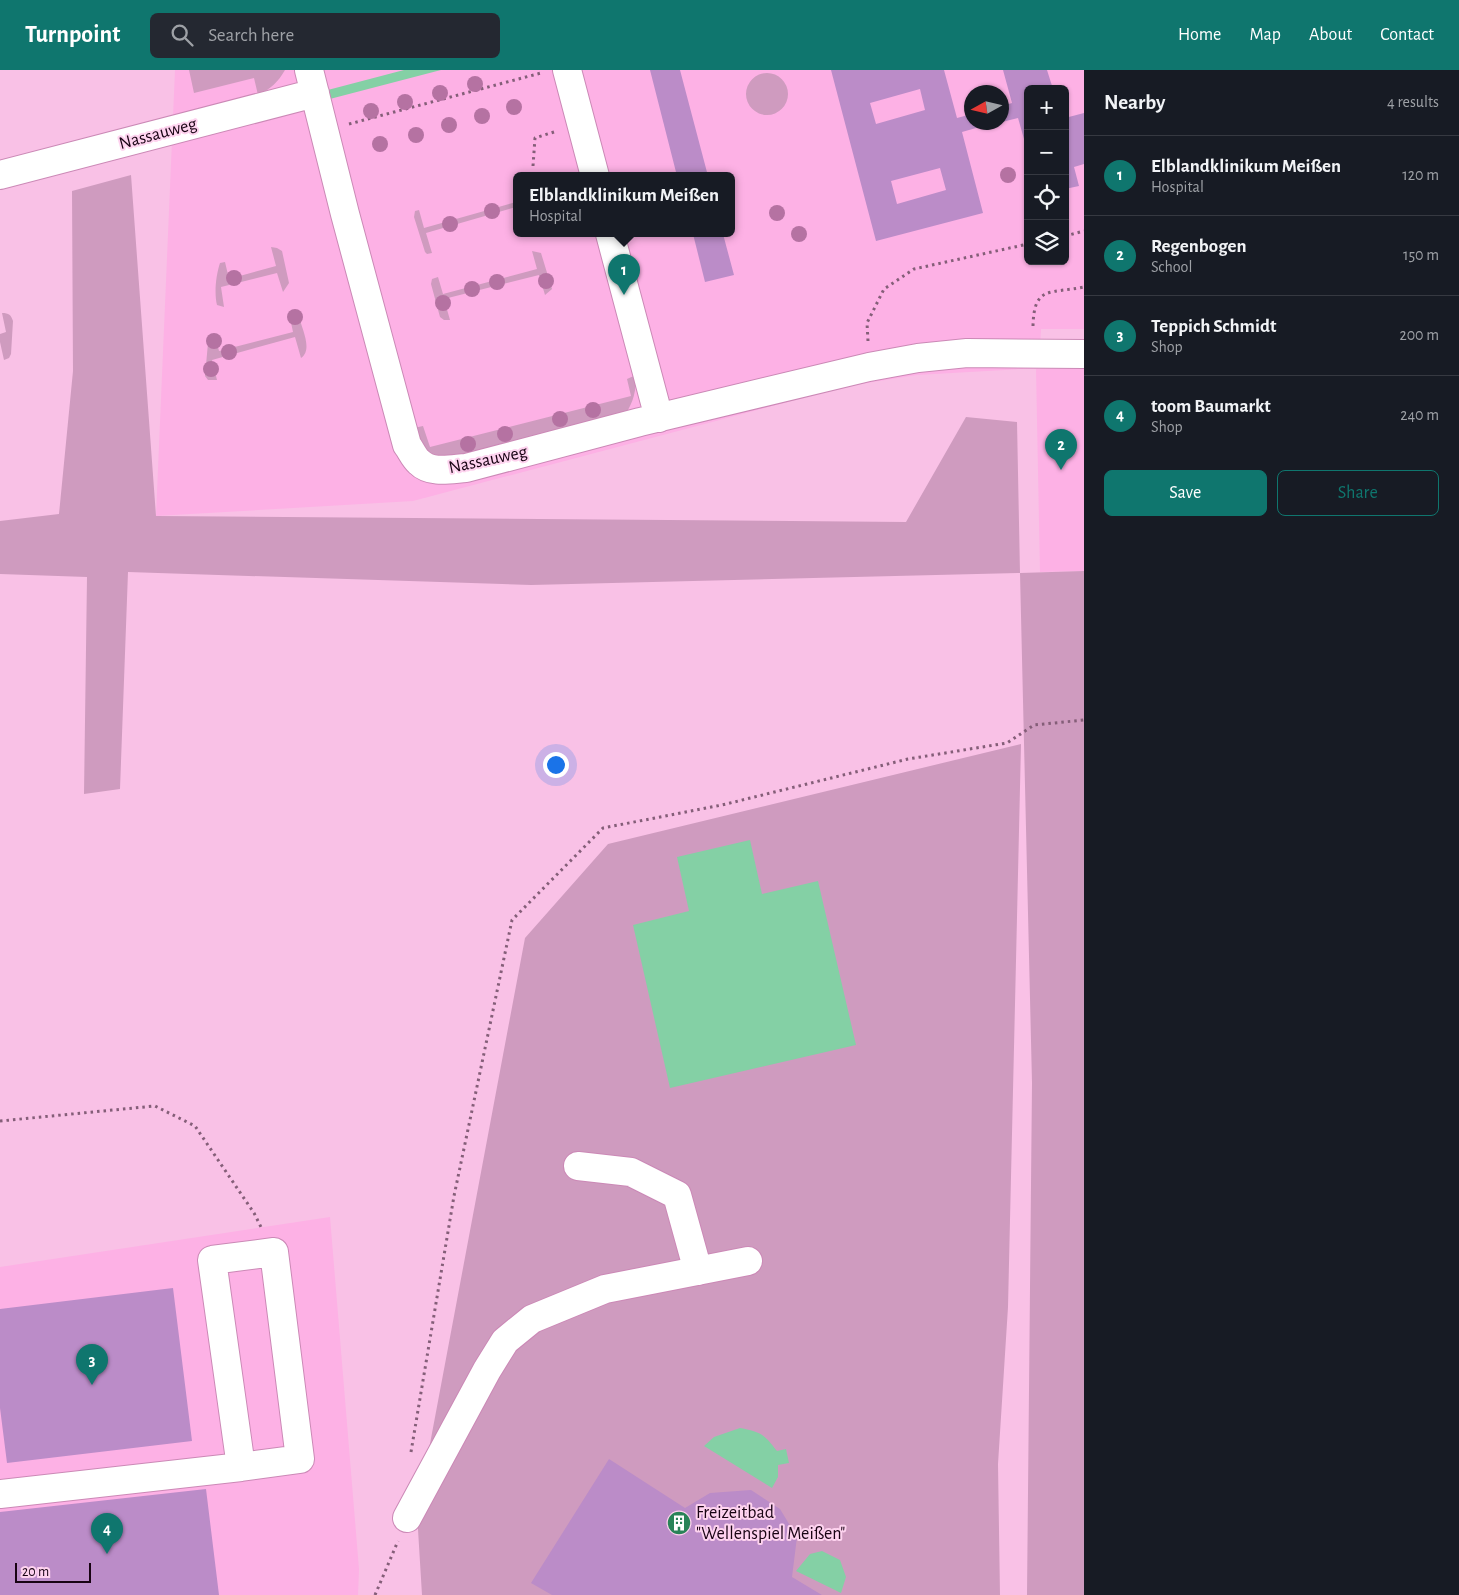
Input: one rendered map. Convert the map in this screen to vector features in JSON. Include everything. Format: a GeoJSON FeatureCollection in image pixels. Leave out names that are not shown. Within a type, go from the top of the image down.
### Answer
{"type":"FeatureCollection","features":[{"type":"Feature","properties":{"kind":"lane"},"geometry":{"type":"LineString","coordinates":[[554,71],[581,125],[594,172]]}},
{"type":"Feature","properties":{"kind":"lane","name":"Nassauweg"},"geometry":{"type":"LineString","coordinates":[[0,175],[312,81],[407,445],[419,463],[432,469],[466,468],[659,418],[869,367],[918,358],[968,353],[1084,354]]}},
{"type":"Feature","properties":{"kind":"lane"},"geometry":{"type":"LineString","coordinates":[[611,237],[659,418]]}},
{"type":"Feature","properties":{"kind":"lane"},"geometry":{"type":"LineString","coordinates":[[578,1166],[631,1172],[677,1195],[698,1271]]}},
{"type":"Feature","properties":{"kind":"lane"},"geometry":{"type":"LineString","coordinates":[[0,1494],[241,1467],[300,1460],[274,1252],[212,1260],[241,1467]]}},
{"type":"Feature","properties":{"kind":"lane"},"geometry":{"type":"LineString","coordinates":[[407,1518],[505,1341],[532,1319],[605,1289],[748,1261]]}},
{"type":"Feature","properties":{"kind":"path"},"geometry":{"type":"LineString","coordinates":[[324,131],[554,71]]}},
{"type":"Feature","properties":{"kind":"path"},"geometry":{"type":"LineString","coordinates":[[533,166],[535,138],[581,125]]}},
{"type":"Feature","properties":{"kind":"path"},"geometry":{"type":"LineString","coordinates":[[1069,235],[1084,231]]}},
{"type":"Feature","properties":{"kind":"path"},"geometry":{"type":"LineString","coordinates":[[869,367],[867,323],[884,289],[914,270],[1024,245]]}},
{"type":"Feature","properties":{"kind":"path"},"geometry":{"type":"LineString","coordinates":[[1032,354],[1034,310],[1038,300],[1046,293],[1084,287]]}},
{"type":"Feature","properties":{"kind":"path"},"geometry":{"type":"LineString","coordinates":[[409,1460],[454,1196],[512,920],[603,828],[722,805],[908,759],[1007,743],[1034,725],[1084,720]]}},
{"type":"Feature","properties":{"kind":"path"},"geometry":{"type":"LineString","coordinates":[[0,1121],[155,1106],[195,1126],[254,1213],[274,1252]]}},
{"type":"Feature","properties":{"kind":"path"},"geometry":{"type":"LineString","coordinates":[[375,1595],[407,1518]]}},
{"type":"Feature","properties":{"kind":"shaded area"},"geometry":{"type":"Polygon","coordinates":[[[175,70],[1084,70],[1084,329],[1041,329],[1039,368],[917,375],[848,386],[413,501],[156,516],[175,70]]]}},
{"type":"Feature","properties":{"kind":"shaded area"},"geometry":{"type":"Polygon","coordinates":[[[189,70],[285,70],[274,85],[258,95],[254,78],[194,93],[189,70]]]}},
{"type":"Feature","properties":{"kind":"shaded area"},"geometry":{"type":"Polygon","coordinates":[[[404,70],[441,70],[326,100],[324,91],[404,70]]]}},
{"type":"Feature","properties":{"kind":"shaded area"},"geometry":{"type":"Polygon","coordinates":[[[771,73],[779,76],[785,82],[788,94],[785,106],[779,112],[763,115],[755,112],[749,106],[746,90],[749,82],[755,76],[771,73]]]}},
{"type":"Feature","properties":{"kind":"shaded area"},"geometry":{"type":"Polygon","coordinates":[[[131,175],[156,516],[906,522],[966,417],[1017,422],[1020,573],[531,585],[128,572],[120,789],[84,794],[87,577],[0,574],[0,521],[59,514],[73,371],[72,191],[131,175]]]}},
{"type":"Feature","properties":{"kind":"shaded area"},"geometry":{"type":"Polygon","coordinates":[[[513,203],[513,208],[426,233],[432,253],[427,254],[425,252],[414,217],[415,211],[419,210],[424,228],[513,203]]]}},
{"type":"Feature","properties":{"kind":"shaded area"},"geometry":{"type":"Polygon","coordinates":[[[271,247],[282,251],[289,283],[283,292],[277,273],[221,287],[224,307],[217,305],[216,284],[220,263],[225,262],[229,279],[276,266],[271,247]]]}},
{"type":"Feature","properties":{"kind":"shaded area"},"geometry":{"type":"Polygon","coordinates":[[[532,251],[541,253],[552,289],[545,295],[539,275],[444,299],[450,320],[444,320],[440,317],[431,284],[432,279],[438,277],[443,294],[537,269],[532,251]]]}},
{"type":"Feature","properties":{"kind":"shaded area"},"geometry":{"type":"Polygon","coordinates":[[[2,313],[9,315],[13,321],[11,354],[9,358],[4,360],[0,342],[0,334],[6,332],[2,313]]]}},
{"type":"Feature","properties":{"kind":"shaded area"},"geometry":{"type":"Polygon","coordinates":[[[289,313],[296,313],[299,317],[304,333],[306,350],[301,358],[295,337],[212,360],[217,380],[208,380],[205,376],[210,336],[215,334],[219,351],[293,332],[289,313]]]}},
{"type":"Feature","properties":{"kind":"shaded area"},"geometry":{"type":"Polygon","coordinates":[[[1036,369],[1084,369],[1084,571],[1040,572],[1036,369]]]}},
{"type":"Feature","properties":{"kind":"shaded area"},"geometry":{"type":"Polygon","coordinates":[[[636,375],[634,396],[625,415],[459,464],[428,461],[409,429],[423,426],[430,447],[631,396],[627,379],[636,375]]]}},
{"type":"Feature","properties":{"kind":"shaded area"},"geometry":{"type":"Polygon","coordinates":[[[1084,571],[1084,1595],[1027,1595],[1032,1083],[1020,573],[1084,571]]]}},
{"type":"Feature","properties":{"kind":"shaded area"},"geometry":{"type":"Polygon","coordinates":[[[1021,744],[1008,1307],[998,1464],[1000,1595],[422,1595],[417,1513],[525,938],[608,844],[1021,744]]]}},
{"type":"Feature","properties":{"kind":"shaded area"},"geometry":{"type":"Polygon","coordinates":[[[750,840],[762,894],[818,881],[856,1045],[670,1088],[633,925],[689,911],[677,857],[750,840]]]}},
{"type":"Feature","properties":{"kind":"shaded area"},"geometry":{"type":"Polygon","coordinates":[[[330,1217],[359,1569],[358,1595],[0,1595],[0,1267],[330,1217]]]}},
{"type":"Feature","properties":{"kind":"shaded area"},"geometry":{"type":"Polygon","coordinates":[[[740,1428],[762,1435],[777,1451],[786,1449],[789,1463],[778,1465],[778,1477],[772,1488],[704,1446],[714,1437],[740,1428]]]}},
{"type":"Feature","properties":{"kind":"shaded area"},"geometry":{"type":"Polygon","coordinates":[[[822,1551],[840,1560],[846,1577],[841,1593],[796,1571],[810,1554],[822,1551]]]}},
{"type":"Feature","properties":{"kind":"building"},"geometry":{"type":"Polygon","coordinates":[[[650,70],[680,70],[707,172],[676,172],[650,70]]]}},
{"type":"Feature","properties":{"kind":"building"},"geometry":{"type":"Polygon","coordinates":[[[831,70],[944,70],[957,118],[964,116],[964,130],[969,130],[962,132],[983,213],[876,241],[831,70]],[[920,89],[870,103],[876,124],[925,110],[920,89]],[[940,168],[891,181],[897,204],[946,190],[940,168]]]}},
{"type":"Feature","properties":{"kind":"building"},"geometry":{"type":"Polygon","coordinates":[[[1003,70],[1047,70],[1052,85],[1024,85],[1024,139],[1018,118],[1009,120],[1009,104],[1012,103],[1009,85],[1007,85],[1003,70]]]}},
{"type":"Feature","properties":{"kind":"building"},"geometry":{"type":"Polygon","coordinates":[[[1084,113],[1084,164],[1074,167],[1079,186],[1069,188],[1069,130],[1069,117],[1084,113]]]}},
{"type":"Feature","properties":{"kind":"building"},"geometry":{"type":"Polygon","coordinates":[[[694,237],[724,237],[734,275],[705,282],[694,237]]]}},
{"type":"Feature","properties":{"kind":"building"},"geometry":{"type":"Polygon","coordinates":[[[173,1288],[192,1441],[7,1463],[0,1408],[0,1309],[173,1288]]]}},
{"type":"Feature","properties":{"kind":"building","name":"Freizeitbad \"Wellenspiel Meißen\""},"geometry":{"type":"Polygon","coordinates":[[[609,1459],[685,1508],[710,1493],[751,1490],[780,1509],[797,1537],[792,1577],[822,1595],[552,1595],[531,1583],[609,1459]]]}},
{"type":"Feature","properties":{"kind":"building"},"geometry":{"type":"Polygon","coordinates":[[[206,1489],[219,1595],[0,1595],[0,1512],[206,1489]]]}},
{"type":"Feature","properties":{"kind":"place","name":"Elblandklinikum Meißen"},"geometry":{"type":"Point","coordinates":[624,295]}},
{"type":"Feature","properties":{"kind":"place","name":"Regenbogen"},"geometry":{"type":"Point","coordinates":[1061,470]}},
{"type":"Feature","properties":{"kind":"place","name":"Teppich Schmidt"},"geometry":{"type":"Point","coordinates":[92,1385]}},
{"type":"Feature","properties":{"kind":"place","name":"Freizeitbad \"Wellenspiel Meißen\""},"geometry":{"type":"Point","coordinates":[679,1523]}},
{"type":"Feature","properties":{"kind":"place","name":"toom Baumarkt"},"geometry":{"type":"Point","coordinates":[107,1554]}}]}
